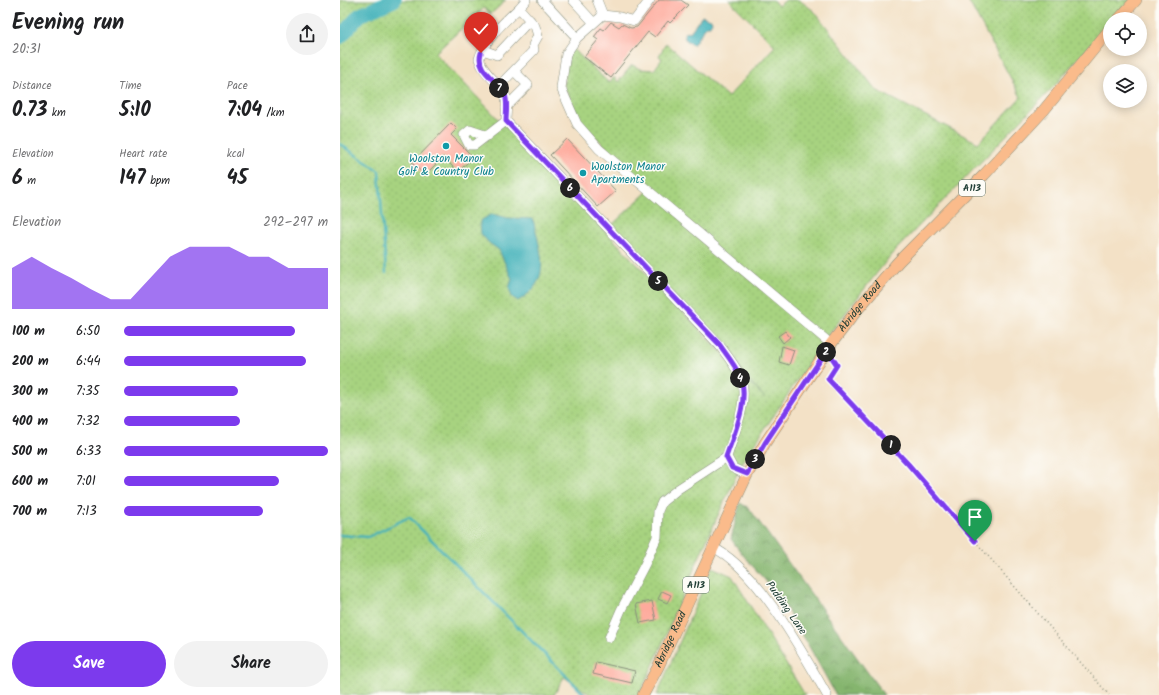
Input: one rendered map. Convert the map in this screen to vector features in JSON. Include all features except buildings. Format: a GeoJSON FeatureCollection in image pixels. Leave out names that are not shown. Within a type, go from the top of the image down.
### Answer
{"type":"FeatureCollection","features":[{"type":"Feature","properties":{"kind":"main road"},"geometry":{"type":"LineString","coordinates":[[1125,12],[1136,0]]}},
{"type":"Feature","properties":{"kind":"main road","name":"Abridge Road"},"geometry":{"type":"LineString","coordinates":[[643,695],[668,647],[712,547],[747,474],[765,443],[829,347],[857,310],[898,262],[984,175],[1044,110],[1103,38]]}},
{"type":"Feature","properties":{"kind":"street"},"geometry":{"type":"LineString","coordinates":[[526,0],[507,19],[483,50],[479,59],[481,66],[506,96],[506,121],[719,344],[739,375],[743,386],[743,401],[726,457],[678,489],[662,502],[658,511],[659,532],[609,638]]}},
{"type":"Feature","properties":{"kind":"street"},"geometry":{"type":"LineString","coordinates":[[542,0],[577,38]]}},
{"type":"Feature","properties":{"kind":"street"},"geometry":{"type":"LineString","coordinates":[[573,0],[594,23]]}},
{"type":"Feature","properties":{"kind":"street"},"geometry":{"type":"LineString","coordinates":[[597,0],[603,15]]}},
{"type":"Feature","properties":{"kind":"street"},"geometry":{"type":"LineString","coordinates":[[650,0],[634,21],[620,17],[603,15],[577,38],[566,54],[561,88],[577,124],[599,148],[829,347]]}},
{"type":"Feature","properties":{"kind":"street"},"geometry":{"type":"LineString","coordinates":[[498,87],[534,50],[533,45],[538,36],[538,31],[519,8]]}},
{"type":"Feature","properties":{"kind":"street"},"geometry":{"type":"LineString","coordinates":[[483,50],[497,55],[530,20]]}},
{"type":"Feature","properties":{"kind":"street"},"geometry":{"type":"LineString","coordinates":[[506,107],[528,85],[514,71]]}},
{"type":"Feature","properties":{"kind":"street"},"geometry":{"type":"LineString","coordinates":[[488,136],[506,121]]}},
{"type":"Feature","properties":{"kind":"street"},"geometry":{"type":"LineString","coordinates":[[726,457],[732,468],[747,474]]}},
{"type":"Feature","properties":{"kind":"street","name":"Pudding Lane"},"geometry":{"type":"LineString","coordinates":[[712,547],[728,555],[761,591],[806,658],[827,695]]}},
{"type":"Feature","properties":{"kind":"path"},"geometry":{"type":"LineString","coordinates":[[829,347],[837,365],[828,379],[908,464],[1109,695]]}},
{"type":"Feature","properties":{"kind":"green space","name":"Woolston Manor Golf & Country Club"},"geometry":{"type":"Polygon","coordinates":[[[340,0],[506,0],[491,14],[484,8],[435,53],[765,398],[611,226],[650,189],[581,123],[564,86],[568,55],[572,48],[609,83],[614,77],[618,82],[632,65],[640,69],[654,70],[662,59],[659,56],[666,43],[728,97],[775,46],[729,0],[773,0],[778,6],[786,0],[799,0],[814,11],[876,90],[978,143],[1021,97],[968,0],[1131,0],[1120,12],[1103,12],[1103,30],[1055,85],[891,255],[822,343],[742,463],[639,695],[591,695],[564,677],[554,695],[340,695],[340,0]]]}},
{"type":"Feature","properties":{"kind":"green space"},"geometry":{"type":"Polygon","coordinates":[[[740,503],[749,508],[884,695],[836,695],[778,596],[731,539],[740,503]]]}},
{"type":"Feature","properties":{"kind":"green space"},"geometry":{"type":"Polygon","coordinates":[[[712,567],[732,576],[805,695],[657,695],[712,567]]]}},
{"type":"Feature","properties":{"kind":"water"},"geometry":{"type":"Polygon","coordinates":[[[702,16],[711,19],[712,22],[710,26],[706,26],[693,45],[685,39],[684,33],[690,32],[702,16]]]}},
{"type":"Feature","properties":{"kind":"water"},"geometry":{"type":"Polygon","coordinates":[[[492,214],[508,218],[533,219],[541,254],[542,264],[540,275],[537,284],[529,293],[518,301],[512,297],[509,288],[512,279],[499,250],[489,243],[481,234],[480,221],[492,214]]]}},
{"type":"Feature","properties":{"kind":"waterway"},"geometry":{"type":"LineString","coordinates":[[340,37],[360,15],[394,0]]}},
{"type":"Feature","properties":{"kind":"waterway"},"geometry":{"type":"LineString","coordinates":[[340,144],[379,171],[386,273]]}},
{"type":"Feature","properties":{"kind":"waterway"},"geometry":{"type":"LineString","coordinates":[[340,535],[368,537],[409,517],[585,695]]}},
{"type":"Feature","properties":{"kind":"place","name":"Woolston Manor Golf & Country Club"},"geometry":{"type":"Point","coordinates":[446,146]}},
{"type":"Feature","properties":{"kind":"place","name":"Woolston Manor Apartments"},"geometry":{"type":"Point","coordinates":[583,173]}},
{"type":"Feature","properties":{"kind":"route"},"geometry":{"type":"LineString","coordinates":[[481,53],[479,59],[481,66],[506,96],[506,121],[719,344],[733,365],[743,386],[743,401],[726,457],[732,468],[747,474],[765,443],[827,350],[837,365],[828,379],[908,464],[975,541]]}}]}
